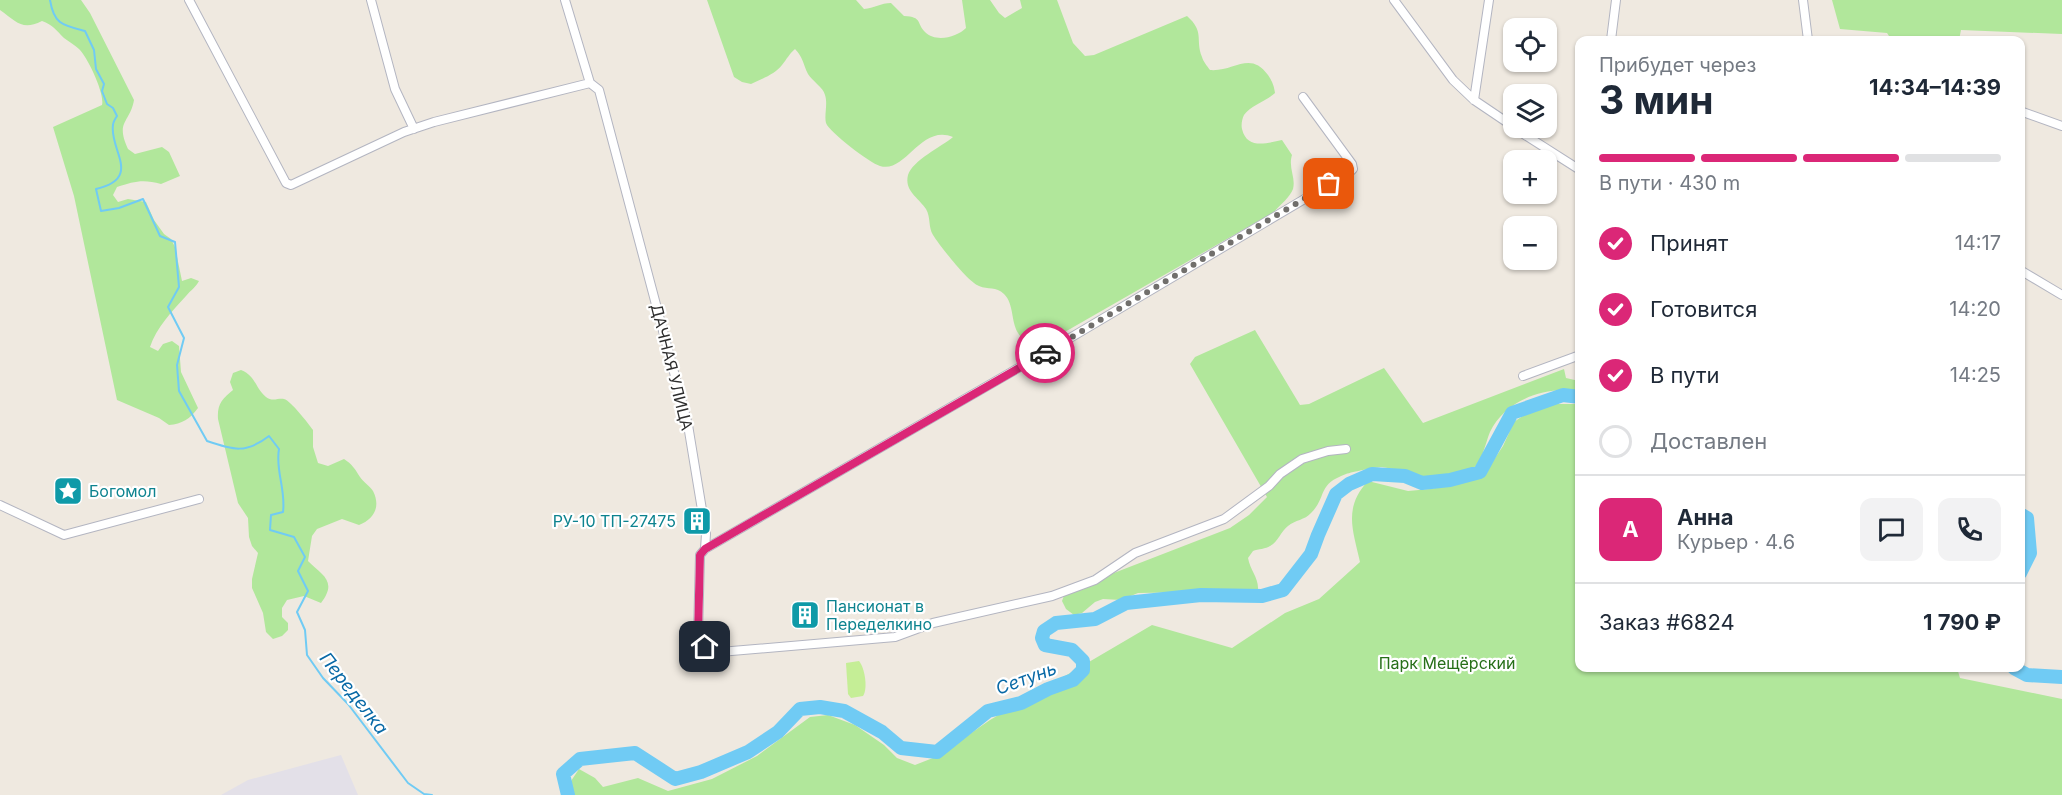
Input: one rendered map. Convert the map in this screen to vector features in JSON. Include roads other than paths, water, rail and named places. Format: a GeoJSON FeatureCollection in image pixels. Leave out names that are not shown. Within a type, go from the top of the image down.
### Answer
{"type":"FeatureCollection","features":[{"type":"Feature","properties":{"kind":"street"},"geometry":{"type":"LineString","coordinates":[[189,0],[288,185],[294,185],[414,129],[590,83],[565,0]]}},
{"type":"Feature","properties":{"kind":"street"},"geometry":{"type":"LineString","coordinates":[[371,0],[395,89],[414,129]]}},
{"type":"Feature","properties":{"kind":"street"},"geometry":{"type":"LineString","coordinates":[[1394,0],[1442,68],[1474,100],[1503,120]]}},
{"type":"Feature","properties":{"kind":"street"},"geometry":{"type":"LineString","coordinates":[[1474,100],[1489,0]]}},
{"type":"Feature","properties":{"kind":"street"},"geometry":{"type":"LineString","coordinates":[[1612,36],[1616,0]]}},
{"type":"Feature","properties":{"kind":"street"},"geometry":{"type":"LineString","coordinates":[[1803,0],[1808,36]]}},
{"type":"Feature","properties":{"kind":"street","name":"ДАЧНАЯ УЛИЦА"},"geometry":{"type":"LineString","coordinates":[[590,83],[599,90],[688,425],[706,534],[705,549],[700,555],[698,635],[705,647],[720,652],[895,637],[933,623],[1052,596],[1095,580],[1135,554],[1224,519],[1302,459],[1328,451],[1346,449]]}},
{"type":"Feature","properties":{"kind":"street"},"geometry":{"type":"LineString","coordinates":[[705,549],[1055,347],[1353,169],[1352,164],[1303,97]]}},
{"type":"Feature","properties":{"kind":"street"},"geometry":{"type":"LineString","coordinates":[[2025,113],[2062,126]]}},
{"type":"Feature","properties":{"kind":"street"},"geometry":{"type":"LineString","coordinates":[[1530,138],[1575,167]]}},
{"type":"Feature","properties":{"kind":"street"},"geometry":{"type":"LineString","coordinates":[[2025,273],[2062,295]]}},
{"type":"Feature","properties":{"kind":"street"},"geometry":{"type":"LineString","coordinates":[[1523,376],[1575,357]]}},
{"type":"Feature","properties":{"kind":"street"},"geometry":{"type":"LineString","coordinates":[[0,506],[64,535],[198,499]]}},
{"type":"Feature","properties":{"kind":"waterway","name":"Переделка"},"geometry":{"type":"LineString","coordinates":[[50,0],[54,14],[60,22],[85,31],[94,50],[96,69],[104,84],[102,91],[107,104],[113,108],[117,116],[113,124],[113,134],[121,162],[121,171],[118,178],[110,184],[96,189],[101,211],[119,208],[143,199],[160,236],[175,242],[179,287],[168,307],[184,338],[177,365],[179,391],[207,441],[239,449],[253,446],[269,436],[279,449],[278,464],[284,504],[283,512],[271,515],[270,530],[294,537],[305,557],[298,571],[308,591],[297,612],[305,630],[307,655],[323,678],[348,704],[408,783],[424,794],[432,795]]}},
{"type":"Feature","properties":{"kind":"waterway","name":"Сетунь"},"geometry":{"type":"LineString","coordinates":[[568,795],[563,774],[580,759],[635,753],[675,779],[701,772],[748,752],[778,732],[800,709],[820,707],[844,711],[882,732],[901,748],[937,752],[988,711],[1021,703],[1048,689],[1073,680],[1083,670],[1083,661],[1072,650],[1045,645],[1042,638],[1044,631],[1056,623],[1095,619],[1126,603],[1201,595],[1262,596],[1283,590],[1311,554],[1336,494],[1349,484],[1372,474],[1405,476],[1422,483],[1450,480],[1480,472],[1512,413],[1563,395],[1575,396]]}},
{"type":"Feature","properties":{"kind":"waterway","name":"Сетунь"},"geometry":{"type":"LineString","coordinates":[[2025,517],[2027,518],[2030,553],[2025,563]]}},
{"type":"Feature","properties":{"kind":"waterway","name":"Сетунь"},"geometry":{"type":"LineString","coordinates":[[2021,672],[2027,675],[2062,677]]}},
{"type":"Feature","properties":{"kind":"place","name":"Богомол"},"geometry":{"type":"Point","coordinates":[68,491]}},
{"type":"Feature","properties":{"kind":"place","name":"РУ-10 ТП-27475"},"geometry":{"type":"Point","coordinates":[697,521]}},
{"type":"Feature","properties":{"kind":"place","name":"Пансионат в Переделкино"},"geometry":{"type":"Point","coordinates":[805,615]}},
{"type":"Feature","properties":{"kind":"park label","name":"Парк Мещёрский"},"geometry":{"type":"Point","coordinates":[1447,663]}}]}
